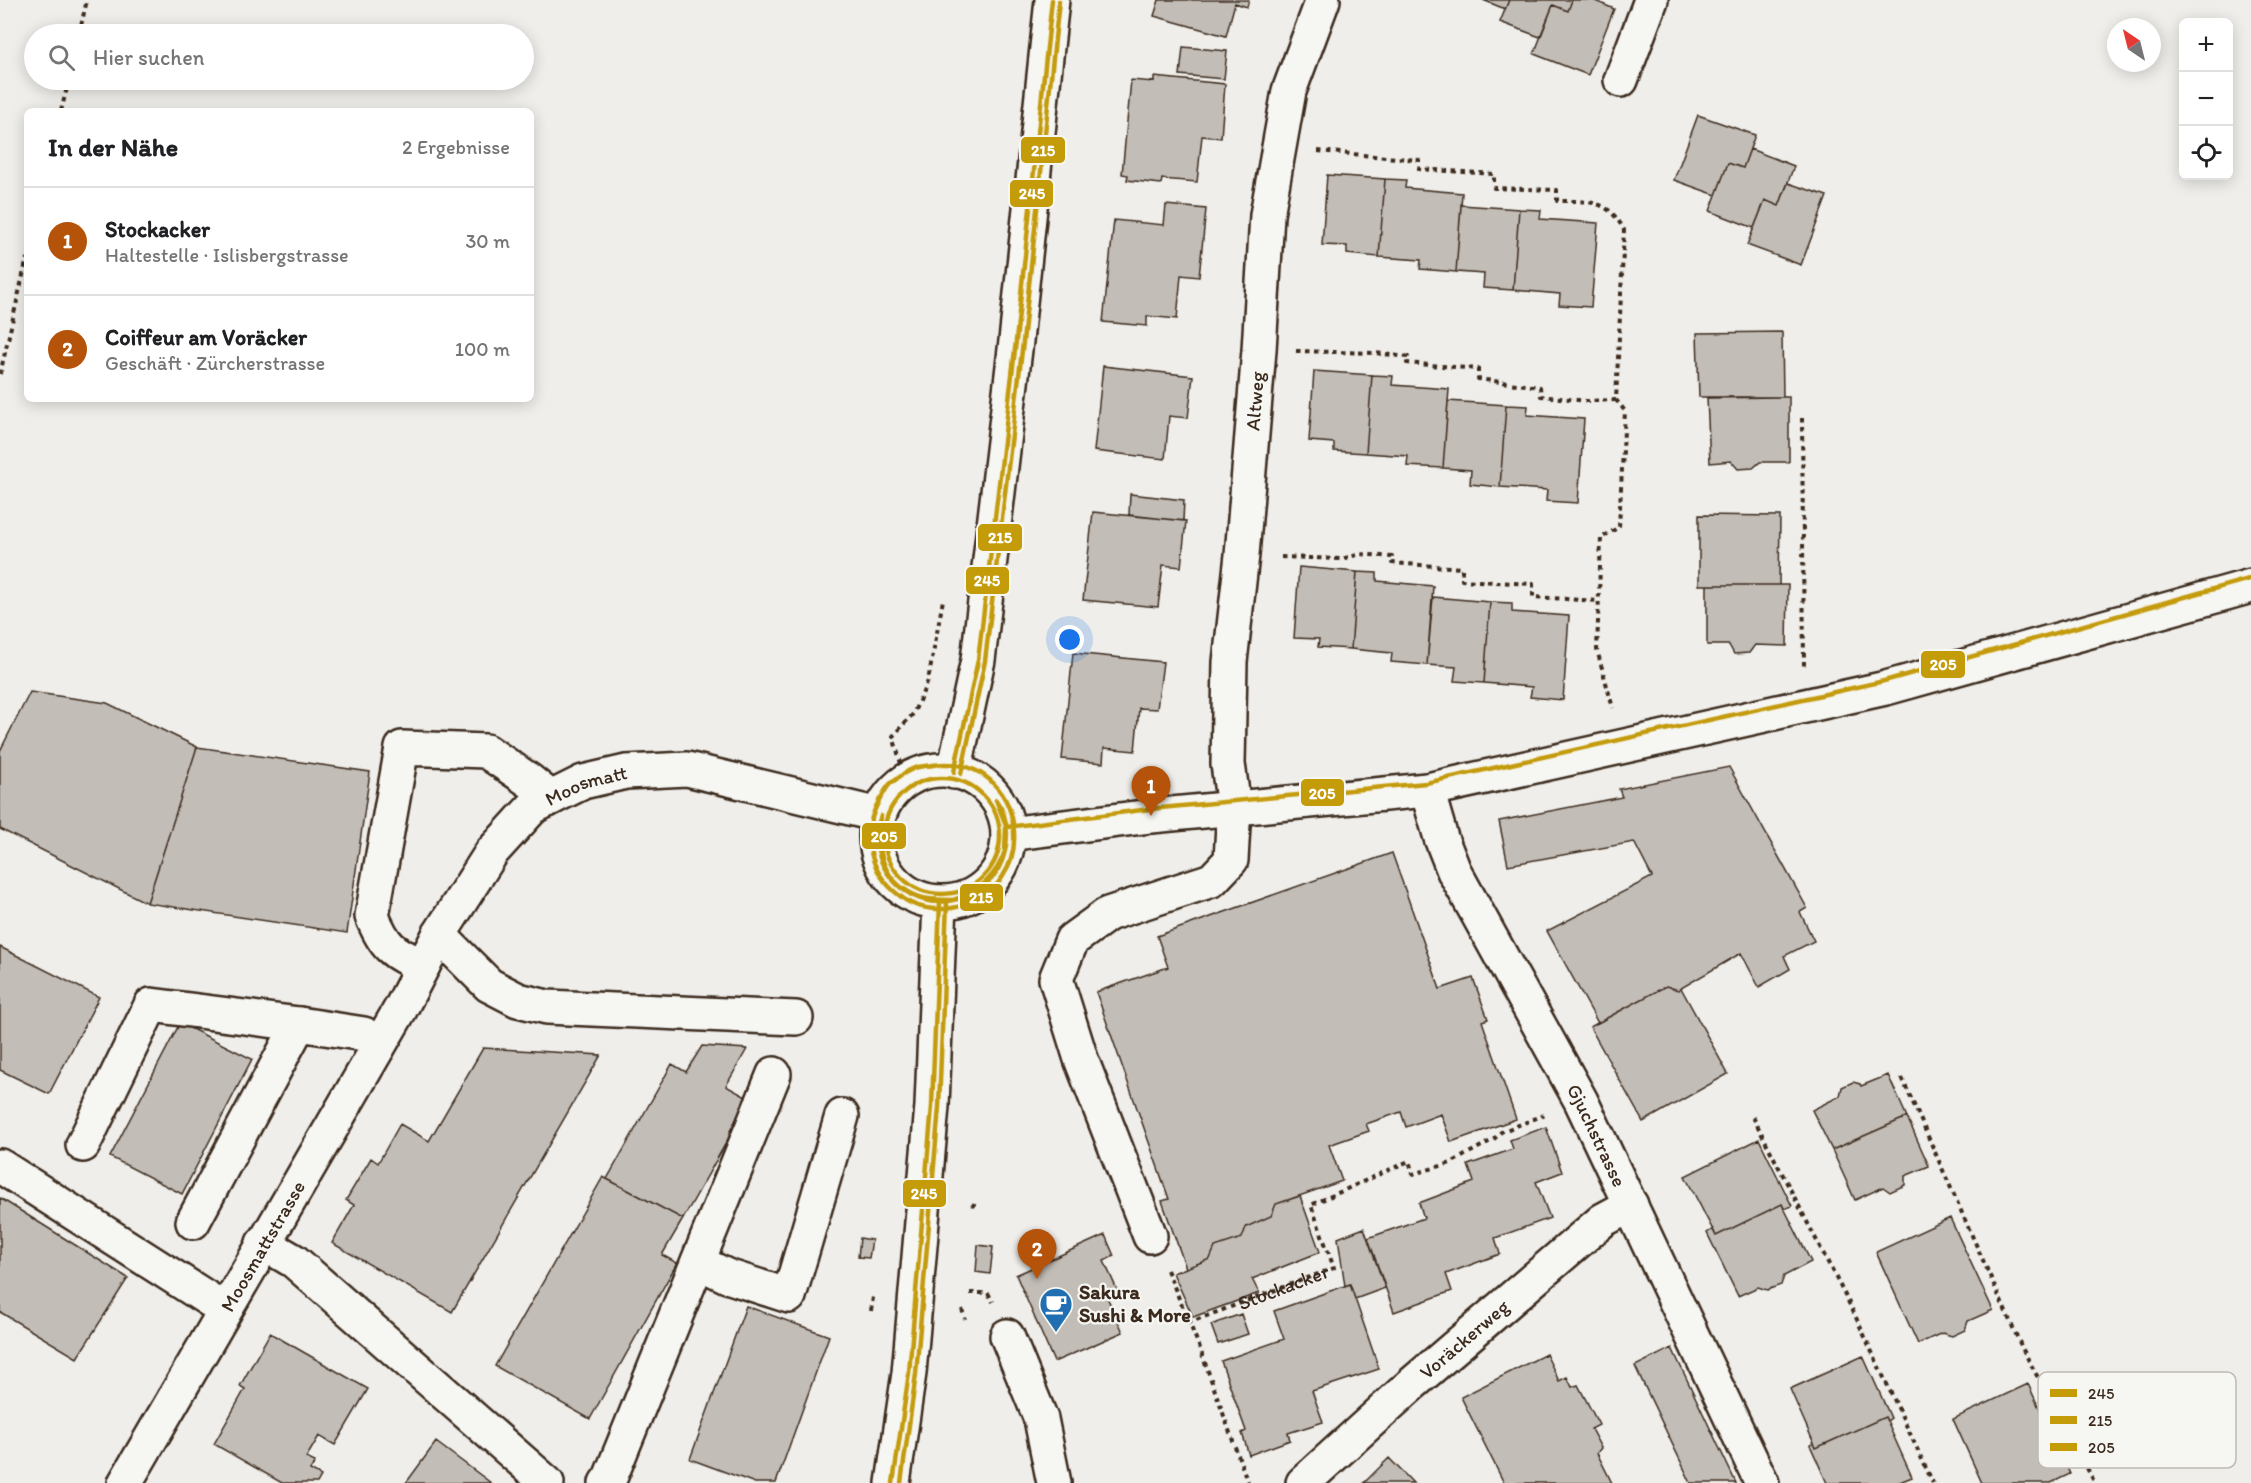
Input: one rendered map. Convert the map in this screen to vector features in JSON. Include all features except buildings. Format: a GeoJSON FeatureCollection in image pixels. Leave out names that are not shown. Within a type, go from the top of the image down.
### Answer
{"type":"FeatureCollection","features":[{"type":"Feature","properties":{"kind":"street"},"geometry":{"type":"LineString","coordinates":[[954,772],[978,660],[1016,341],[1052,0]]}},
{"type":"Feature","properties":{"kind":"street","name":"Altweg"},"geometry":{"type":"LineString","coordinates":[[1234,807],[1228,764],[1230,662],[1242,555],[1259,350],[1267,215],[1289,91],[1323,0]]}},
{"type":"Feature","properties":{"kind":"street"},"geometry":{"type":"LineString","coordinates":[[1621,80],[1651,0]]}},
{"type":"Feature","properties":{"kind":"street"},"geometry":{"type":"LineString","coordinates":[[1008,834],[1234,807],[1428,790],[1886,688],[2251,586]]}},
{"type":"Feature","properties":{"kind":"street"},"geometry":{"type":"LineString","coordinates":[[423,966],[398,954],[381,939],[372,916],[402,748],[486,751],[551,798]]}},
{"type":"Feature","properties":{"kind":"street","name":"Moosmatt"},"geometry":{"type":"LineString","coordinates":[[401,1008],[439,935],[492,852],[533,807],[583,782],[626,772],[687,770],[879,815]]}},
{"type":"Feature","properties":{"kind":"street"},"geometry":{"type":"LineString","coordinates":[[938,770],[954,772],[971,777],[986,787],[997,800],[1005,817],[1008,834],[1006,852],[989,883],[974,894],[958,900],[940,902],[923,899],[906,892],[893,881],[883,866],[876,833],[879,815],[894,790],[921,774],[938,770]]}},
{"type":"Feature","properties":{"kind":"street","name":"Gjuchstrasse"},"geometry":{"type":"LineString","coordinates":[[1428,790],[1454,871],[1581,1101],[1762,1483]]}},
{"type":"Feature","properties":{"kind":"street"},"geometry":{"type":"LineString","coordinates":[[1150,1236],[1081,1059],[1056,979],[1072,940],[1107,914],[1212,880],[1231,860],[1234,807]]}},
{"type":"Feature","properties":{"kind":"street"},"geometry":{"type":"LineString","coordinates":[[893,1483],[909,1373],[931,1117],[940,902]]}},
{"type":"Feature","properties":{"kind":"street"},"geometry":{"type":"LineString","coordinates":[[439,935],[489,985],[518,1000],[547,1007],[796,1018]]}},
{"type":"Feature","properties":{"kind":"street"},"geometry":{"type":"LineString","coordinates":[[83,1146],[151,1005],[364,1034],[378,1046]]}},
{"type":"Feature","properties":{"kind":"street","name":"Moosmattstrasse"},"geometry":{"type":"LineString","coordinates":[[125,1483],[224,1309],[401,1008]]}},
{"type":"Feature","properties":{"kind":"street"},"geometry":{"type":"LineString","coordinates":[[193,1222],[299,1024]]}},
{"type":"Feature","properties":{"kind":"street"},"geometry":{"type":"LineString","coordinates":[[606,1483],[610,1479],[774,1074]]}},
{"type":"Feature","properties":{"kind":"street"},"geometry":{"type":"LineString","coordinates":[[698,1262],[727,1276],[789,1296],[842,1116]]}},
{"type":"Feature","properties":{"kind":"street"},"geometry":{"type":"LineString","coordinates":[[0,1166],[224,1309]]}},
{"type":"Feature","properties":{"kind":"street","name":"Voräckerweg"},"geometry":{"type":"LineString","coordinates":[[1303,1483],[1412,1384],[1603,1220],[1631,1205]]}},
{"type":"Feature","properties":{"kind":"street"},"geometry":{"type":"LineString","coordinates":[[263,1243],[294,1261],[547,1483]]}},
{"type":"Feature","properties":{"kind":"street"},"geometry":{"type":"LineString","coordinates":[[1007,1336],[1041,1419],[1054,1483]]}},
{"type":"Feature","properties":{"kind":"path"},"geometry":{"type":"LineString","coordinates":[[81,24],[87,0]]}},
{"type":"Feature","properties":{"kind":"path"},"geometry":{"type":"LineString","coordinates":[[62,108],[66,90]]}},
{"type":"Feature","properties":{"kind":"path"},"geometry":{"type":"LineString","coordinates":[[1359,155],[1419,160],[1419,169],[1494,174],[1494,188],[1557,190],[1557,201],[1598,203],[1616,214],[1624,230],[1616,400],[1625,411],[1619,527],[1601,538],[1597,650],[1610,690],[1620,747]]}},
{"type":"Feature","properties":{"kind":"path"},"geometry":{"type":"LineString","coordinates":[[0,374],[24,271]]}},
{"type":"Feature","properties":{"kind":"path"},"geometry":{"type":"LineString","coordinates":[[1259,350],[1375,353],[1408,357],[1407,363],[1478,369],[1478,379],[1540,387],[1541,396],[1567,400],[1616,400]]}},
{"type":"Feature","properties":{"kind":"path"},"geometry":{"type":"LineString","coordinates":[[1802,418],[1804,677],[1810,705]]}},
{"type":"Feature","properties":{"kind":"path"},"geometry":{"type":"LineString","coordinates":[[1299,557],[1341,559],[1361,554],[1392,557],[1392,563],[1462,568],[1462,580],[1533,584],[1533,597],[1599,601]]}},
{"type":"Feature","properties":{"kind":"path"},"geometry":{"type":"LineString","coordinates":[[893,736],[906,781]]}},
{"type":"Feature","properties":{"kind":"path"},"geometry":{"type":"LineString","coordinates":[[1902,1078],[2022,1348],[2038,1378]]}},
{"type":"Feature","properties":{"kind":"path","name":"Stockacker"},"geometry":{"type":"LineString","coordinates":[[1188,1323],[1334,1268],[1311,1205],[1409,1161],[1413,1174],[1451,1163],[1494,1139],[1501,1132],[1581,1101]]}},
{"type":"Feature","properties":{"kind":"path"},"geometry":{"type":"LineString","coordinates":[[1753,1117],[1852,1309],[1934,1483]]}},
{"type":"Feature","properties":{"kind":"path"},"geometry":{"type":"LineString","coordinates":[[972,1207],[976,1201]]}},
{"type":"Feature","properties":{"kind":"path"},"geometry":{"type":"LineString","coordinates":[[1168,1272],[1248,1483]]}},
{"type":"Feature","properties":{"kind":"path"},"geometry":{"type":"LineString","coordinates":[[871,1311],[874,1292]]}},
{"type":"Feature","properties":{"kind":"path"},"geometry":{"type":"LineString","coordinates":[[962,1309],[965,1319]]}},
{"type":"Feature","properties":{"kind":"path"},"geometry":{"type":"LineString","coordinates":[[2087,1468],[2095,1483]]}},
{"type":"Feature","properties":{"kind":"transit line","name":"245"},"geometry":{"type":"LineString","coordinates":[[954,772],[978,660],[1016,341],[1052,0]]}},
{"type":"Feature","properties":{"kind":"transit line","name":"215"},"geometry":{"type":"LineString","coordinates":[[961,774],[985,661],[1023,342],[1059,1]]}},
{"type":"Feature","properties":{"kind":"transit line","name":"205"},"geometry":{"type":"LineString","coordinates":[[1007,827],[1150,809],[1426,783],[1884,681],[2249,579]]}},
{"type":"Feature","properties":{"kind":"transit line","name":"215"},"geometry":{"type":"LineString","coordinates":[[901,776],[886,789],[870,825],[871,852],[881,876],[889,887],[906,900],[924,908],[952,908],[982,897],[1002,877],[1013,852],[1013,826],[1005,800],[989,779],[965,767],[933,765],[915,768],[903,774]]}},
{"type":"Feature","properties":{"kind":"transit line","name":"205"},"geometry":{"type":"LineString","coordinates":[[942,778],[964,782],[983,795],[996,814],[1000,836],[996,858],[983,877],[964,890],[942,894],[920,890],[901,877],[888,858],[884,836],[888,814],[901,795],[920,782],[942,778]]}},
{"type":"Feature","properties":{"kind":"transit line","name":"245"},"geometry":{"type":"LineString","coordinates":[[996,800],[1003,812],[1006,824],[1005,851]]}},
{"type":"Feature","properties":{"kind":"transit line","name":"245"},"geometry":{"type":"LineString","coordinates":[[996,800],[1006,825],[1005,851]]}},
{"type":"Feature","properties":{"kind":"transit line","name":"245"},"geometry":{"type":"LineString","coordinates":[[881,816],[879,829],[881,854],[884,865],[897,884],[920,897],[953,900]]}},
{"type":"Feature","properties":{"kind":"transit line","name":"245"},"geometry":{"type":"LineString","coordinates":[[881,816],[877,833],[878,850],[883,866],[892,879],[904,891],[919,898],[935,902],[953,900]]}},
{"type":"Feature","properties":{"kind":"transit line","name":"245"},"geometry":{"type":"LineString","coordinates":[[953,900],[971,895],[987,884],[998,869],[1005,851]]}},
{"type":"Feature","properties":{"kind":"transit line","name":"245"},"geometry":{"type":"LineString","coordinates":[[953,900],[971,893],[992,876],[1005,851]]}},
{"type":"Feature","properties":{"kind":"transit line","name":"245"},"geometry":{"type":"LineString","coordinates":[[893,1483],[909,1373],[932,1106],[940,902]]}},
{"type":"Feature","properties":{"kind":"transit line","name":"215"},"geometry":{"type":"LineString","coordinates":[[901,1483],[916,1374],[939,1107],[947,902]]}},
{"type":"Feature","properties":{"kind":"place","name":"Stockacker"},"geometry":{"type":"Point","coordinates":[1151,816]}},
{"type":"Feature","properties":{"kind":"place","name":"Coiffeur am Voräcker"},"geometry":{"type":"Point","coordinates":[1037,1279]}},
{"type":"Feature","properties":{"kind":"place","name":"Sakura Sushi & More"},"geometry":{"type":"Point","coordinates":[1056,1333]}}]}
